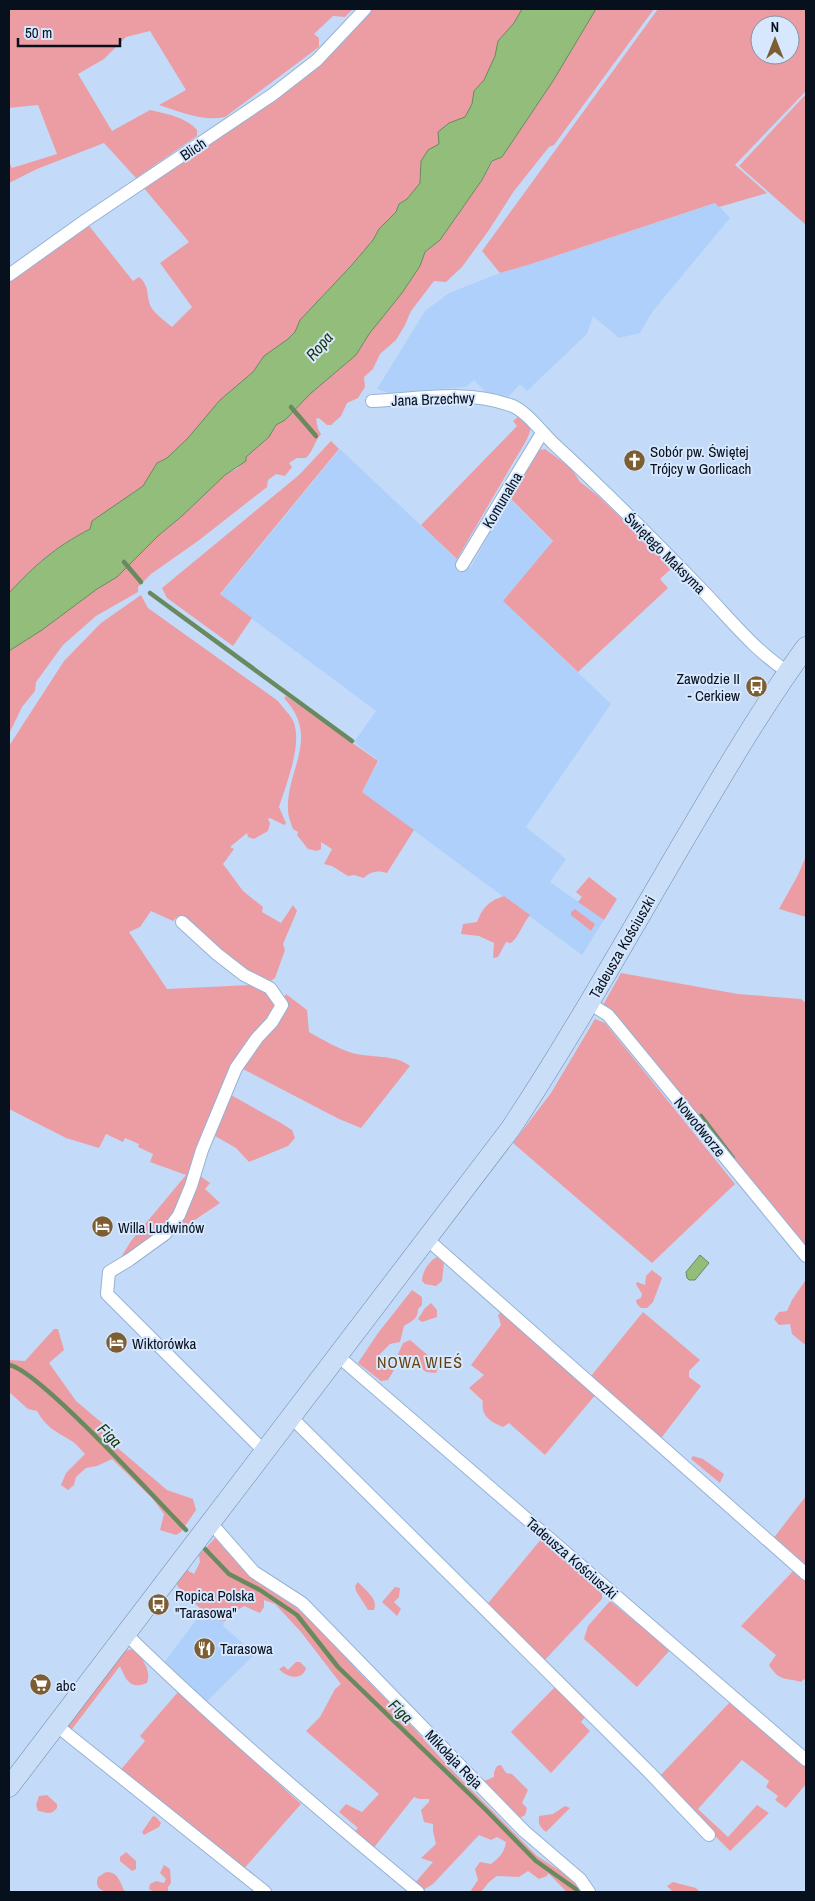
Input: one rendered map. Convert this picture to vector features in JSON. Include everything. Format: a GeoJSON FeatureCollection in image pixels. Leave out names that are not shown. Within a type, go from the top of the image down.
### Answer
{"type":"FeatureCollection","features":[{"type":"Feature","properties":{"kind":"main road","name":"Tadeusza Kościuszki"},"geometry":{"type":"LineString","coordinates":[[9,1787],[510,1128],[550,1069],[590,1003],[760,713],[806,647]]}},
{"type":"Feature","properties":{"kind":"street","name":"Blich"},"geometry":{"type":"LineString","coordinates":[[9,276],[86,220],[272,95],[317,60],[365,9]]}},
{"type":"Feature","properties":{"kind":"street","name":"Jana Brzechwy"},"geometry":{"type":"LineString","coordinates":[[372,401],[456,396],[490,399],[513,406],[522,412],[542,433]]}},
{"type":"Feature","properties":{"kind":"street","name":"Komunalna"},"geometry":{"type":"LineString","coordinates":[[462,565],[542,433]]}},
{"type":"Feature","properties":{"kind":"street","name":"Świętego Maksyma"},"geometry":{"type":"LineString","coordinates":[[542,433],[591,478],[734,624],[776,664],[788,672]]}},
{"type":"Feature","properties":{"kind":"street"},"geometry":{"type":"LineString","coordinates":[[182,922],[244,975],[270,988],[282,1005],[272,1022],[257,1038],[236,1068],[202,1150],[191,1186],[179,1215],[165,1234],[109,1272],[106,1294],[265,1452]]}},
{"type":"Feature","properties":{"kind":"street","name":"Nowodworze"},"geometry":{"type":"LineString","coordinates":[[590,1003],[608,1015],[806,1256]]}},
{"type":"Feature","properties":{"kind":"street"},"geometry":{"type":"LineString","coordinates":[[426,1239],[806,1574]]}},
{"type":"Feature","properties":{"kind":"street","name":"Tadeusza Kościuszki"},"geometry":{"type":"LineString","coordinates":[[338,1356],[806,1760]]}},
{"type":"Feature","properties":{"kind":"street"},"geometry":{"type":"LineString","coordinates":[[291,1417],[636,1758],[709,1835]]}},
{"type":"Feature","properties":{"kind":"street","name":"Mikołaja Reja"},"geometry":{"type":"LineString","coordinates":[[209,1526],[254,1572],[302,1603],[524,1831],[580,1879],[590,1892]]}},
{"type":"Feature","properties":{"kind":"street"},"geometry":{"type":"LineString","coordinates":[[126,1634],[212,1715],[326,1815],[418,1892]]}},
{"type":"Feature","properties":{"kind":"street"},"geometry":{"type":"LineString","coordinates":[[56,1725],[265,1892]]}},
{"type":"Feature","properties":{"kind":"shaded area"},"geometry":{"type":"Polygon","coordinates":[[[9,9],[353,9],[345,17],[333,16],[314,34],[319,38],[319,47],[225,117],[217,118],[200,117],[159,105],[186,90],[150,31],[126,37],[104,59],[78,74],[112,131],[150,110],[187,122],[197,130],[197,136],[136,178],[104,143],[37,169],[9,183],[9,162],[12,168],[57,154],[38,105],[9,108],[9,9]]]}},
{"type":"Feature","properties":{"kind":"shaded area"},"geometry":{"type":"Polygon","coordinates":[[[369,9],[522,9],[514,23],[498,41],[495,56],[484,80],[474,91],[472,104],[465,117],[449,123],[440,144],[428,150],[421,161],[420,183],[407,199],[399,204],[396,212],[379,229],[373,240],[351,266],[300,320],[295,332],[264,356],[253,372],[220,400],[188,438],[167,458],[157,463],[143,486],[92,521],[90,529],[66,542],[46,557],[9,593],[9,277],[86,222],[133,281],[139,277],[142,280],[146,287],[151,307],[172,327],[192,307],[160,263],[189,242],[143,187],[295,81],[369,9]]]}},
{"type":"Feature","properties":{"kind":"shaded area"},"geometry":{"type":"Polygon","coordinates":[[[596,9],[654,9],[554,145],[549,147],[514,191],[462,267],[446,282],[434,281],[411,311],[396,340],[380,354],[373,369],[364,377],[365,387],[358,398],[347,403],[341,416],[331,425],[327,425],[319,418],[316,419],[321,434],[306,458],[297,458],[289,463],[292,467],[285,476],[276,474],[268,480],[267,487],[198,541],[151,574],[138,587],[138,592],[96,616],[63,645],[36,682],[35,691],[22,707],[9,734],[9,651],[117,577],[159,535],[225,475],[238,468],[246,457],[269,437],[276,425],[285,420],[310,394],[356,355],[369,334],[402,293],[420,266],[425,252],[440,240],[493,161],[502,157],[553,81],[596,9]]]}},
{"type":"Feature","properties":{"kind":"shaded area"},"geometry":{"type":"Polygon","coordinates":[[[658,9],[806,9],[806,91],[735,165],[767,193],[719,207],[715,203],[500,273],[482,251],[658,9]]]}},
{"type":"Feature","properties":{"kind":"shaded area"},"geometry":{"type":"Polygon","coordinates":[[[806,94],[806,225],[739,166],[806,94]]]}},
{"type":"Feature","properties":{"kind":"shaded area"},"geometry":{"type":"Polygon","coordinates":[[[716,203],[730,218],[652,312],[640,333],[619,338],[593,316],[587,334],[527,391],[520,384],[509,396],[486,392],[474,380],[466,387],[389,393],[377,389],[425,311],[449,293],[500,273],[716,203]]]}},
{"type":"Feature","properties":{"kind":"shaded area"},"geometry":{"type":"Polygon","coordinates":[[[518,417],[529,425],[529,434],[457,559],[421,525],[517,426],[513,421],[518,417]]]}},
{"type":"Feature","properties":{"kind":"shaded area"},"geometry":{"type":"Polygon","coordinates":[[[331,441],[339,449],[220,594],[252,618],[233,646],[167,598],[162,588],[299,475],[331,441]]]}},
{"type":"Feature","properties":{"kind":"shaded area"},"geometry":{"type":"Polygon","coordinates":[[[340,449],[466,568],[471,567],[509,498],[553,542],[503,601],[611,704],[526,827],[566,859],[550,882],[604,920],[582,955],[362,792],[379,761],[354,742],[376,711],[220,595],[340,449]]]}},
{"type":"Feature","properties":{"kind":"shaded area"},"geometry":{"type":"Polygon","coordinates":[[[545,449],[571,468],[580,482],[597,495],[673,567],[660,579],[668,588],[578,672],[503,601],[553,541],[510,498],[500,515],[499,513],[538,450],[545,449]]]}},
{"type":"Feature","properties":{"kind":"shaded area"},"geometry":{"type":"Polygon","coordinates":[[[141,595],[148,608],[278,701],[293,720],[296,732],[295,754],[279,807],[286,823],[284,825],[270,818],[268,819],[270,823],[268,831],[254,839],[248,837],[247,833],[230,847],[234,849],[223,864],[243,891],[263,907],[262,912],[281,923],[293,905],[297,911],[283,944],[285,950],[275,978],[269,982],[254,978],[195,930],[190,922],[184,918],[178,916],[173,921],[151,911],[140,927],[129,932],[167,989],[250,985],[263,990],[272,999],[275,1008],[239,1055],[176,1214],[163,1229],[117,1264],[131,1241],[186,1175],[150,1162],[153,1154],[138,1147],[139,1144],[125,1138],[123,1142],[106,1134],[99,1148],[66,1138],[9,1109],[9,746],[64,661],[101,623],[141,595]]]}},
{"type":"Feature","properties":{"kind":"shaded area"},"geometry":{"type":"Polygon","coordinates":[[[286,696],[378,761],[362,792],[414,830],[387,873],[375,872],[364,878],[354,875],[348,876],[332,866],[324,864],[332,849],[321,842],[321,849],[317,851],[308,849],[297,835],[298,832],[293,829],[288,812],[289,795],[301,740],[300,727],[295,713],[284,698],[286,696]]]}},
{"type":"Feature","properties":{"kind":"shaded area"},"geometry":{"type":"Polygon","coordinates":[[[806,856],[806,917],[779,909],[806,856]]]}},
{"type":"Feature","properties":{"kind":"shaded area"},"geometry":{"type":"Polygon","coordinates":[[[589,877],[617,899],[604,920],[578,902],[582,897],[576,892],[589,877]]]}},
{"type":"Feature","properties":{"kind":"shaded area"},"geometry":{"type":"Polygon","coordinates":[[[504,896],[530,915],[514,940],[511,943],[506,942],[498,957],[493,958],[494,943],[479,936],[461,934],[463,924],[477,922],[487,905],[504,896]]]}},
{"type":"Feature","properties":{"kind":"shaded area"},"geometry":{"type":"Polygon","coordinates":[[[575,909],[595,924],[591,931],[571,915],[571,912],[575,909]]]}},
{"type":"Feature","properties":{"kind":"shaded area"},"geometry":{"type":"Polygon","coordinates":[[[621,973],[738,994],[801,999],[806,1003],[806,1253],[603,1005],[621,973]]]}},
{"type":"Feature","properties":{"kind":"shaded area"},"geometry":{"type":"Polygon","coordinates":[[[286,994],[307,1010],[309,1032],[352,1053],[390,1058],[410,1066],[361,1128],[339,1119],[239,1067],[286,994]]]}},
{"type":"Feature","properties":{"kind":"shaded area"},"geometry":{"type":"Polygon","coordinates":[[[595,1019],[605,1023],[735,1184],[652,1263],[513,1143],[551,1093],[595,1019]]]}},
{"type":"Feature","properties":{"kind":"shaded area"},"geometry":{"type":"Polygon","coordinates":[[[231,1095],[292,1130],[295,1138],[288,1146],[249,1162],[236,1148],[215,1136],[231,1095]]]}},
{"type":"Feature","properties":{"kind":"shaded area"},"geometry":{"type":"Polygon","coordinates":[[[200,1176],[210,1183],[205,1189],[220,1203],[171,1236],[200,1176]]]}},
{"type":"Feature","properties":{"kind":"shaded area"},"geometry":{"type":"Polygon","coordinates":[[[437,1257],[444,1263],[442,1281],[436,1286],[425,1284],[422,1278],[425,1271],[431,1261],[437,1257]]]}},
{"type":"Feature","properties":{"kind":"shaded area"},"geometry":{"type":"Polygon","coordinates":[[[652,1270],[662,1278],[653,1302],[647,1308],[641,1308],[636,1300],[641,1298],[642,1294],[636,1284],[637,1282],[645,1285],[646,1276],[652,1270]]]}},
{"type":"Feature","properties":{"kind":"shaded area"},"geometry":{"type":"Polygon","coordinates":[[[805,1281],[806,1343],[804,1344],[792,1334],[790,1324],[779,1325],[774,1319],[779,1312],[787,1311],[805,1281]]]}},
{"type":"Feature","properties":{"kind":"shaded area"},"geometry":{"type":"Polygon","coordinates":[[[412,1290],[422,1297],[422,1305],[418,1309],[416,1317],[404,1326],[400,1342],[390,1344],[376,1358],[379,1362],[390,1365],[394,1370],[388,1380],[381,1381],[358,1363],[378,1333],[412,1290]]]}},
{"type":"Feature","properties":{"kind":"shaded area"},"geometry":{"type":"Polygon","coordinates":[[[431,1303],[437,1310],[437,1317],[422,1322],[418,1319],[425,1308],[431,1303]]]}},
{"type":"Feature","properties":{"kind":"shaded area"},"geometry":{"type":"Polygon","coordinates":[[[501,1312],[597,1393],[545,1455],[509,1423],[503,1427],[487,1418],[483,1411],[483,1401],[469,1388],[484,1375],[471,1365],[501,1325],[498,1315],[501,1312]]]}},
{"type":"Feature","properties":{"kind":"shaded area"},"geometry":{"type":"Polygon","coordinates":[[[643,1312],[700,1360],[689,1371],[689,1377],[701,1386],[662,1437],[658,1438],[591,1376],[643,1312]]]}},
{"type":"Feature","properties":{"kind":"shaded area"},"geometry":{"type":"Polygon","coordinates":[[[54,1329],[58,1329],[64,1350],[49,1363],[76,1401],[102,1423],[107,1439],[167,1490],[193,1499],[196,1510],[181,1532],[176,1535],[160,1530],[164,1514],[152,1498],[112,1459],[97,1466],[86,1468],[76,1477],[74,1485],[68,1490],[61,1485],[66,1473],[85,1454],[74,1443],[47,1425],[37,1411],[28,1409],[9,1392],[9,1360],[25,1361],[54,1329]]]}},
{"type":"Feature","properties":{"kind":"shaded area"},"geometry":{"type":"Polygon","coordinates":[[[410,1340],[437,1363],[436,1373],[426,1372],[420,1367],[401,1362],[398,1354],[403,1343],[410,1340]]]}},
{"type":"Feature","properties":{"kind":"shaded area"},"geometry":{"type":"Polygon","coordinates":[[[693,1456],[703,1459],[724,1474],[720,1483],[691,1459],[693,1456]]]}},
{"type":"Feature","properties":{"kind":"shaded area"},"geometry":{"type":"Polygon","coordinates":[[[806,1496],[806,1569],[773,1539],[806,1496]]]}},
{"type":"Feature","properties":{"kind":"shaded area"},"geometry":{"type":"Polygon","coordinates":[[[215,1538],[239,1565],[291,1603],[322,1631],[447,1765],[537,1856],[573,1879],[584,1892],[564,1892],[565,1890],[548,1873],[547,1876],[539,1879],[528,1871],[519,1877],[497,1876],[481,1892],[470,1892],[478,1880],[475,1869],[480,1862],[491,1864],[494,1862],[503,1852],[506,1842],[497,1837],[491,1840],[479,1835],[433,1884],[423,1890],[414,1884],[433,1862],[421,1858],[436,1844],[433,1824],[424,1822],[421,1810],[429,1802],[429,1799],[414,1797],[372,1850],[352,1834],[358,1828],[339,1812],[346,1804],[362,1812],[379,1794],[306,1731],[320,1717],[335,1689],[341,1684],[301,1632],[275,1604],[264,1600],[264,1607],[260,1613],[244,1606],[228,1616],[225,1621],[218,1620],[212,1613],[203,1611],[178,1587],[177,1584],[187,1570],[194,1574],[200,1562],[199,1555],[215,1538]]]}},
{"type":"Feature","properties":{"kind":"shaded area"},"geometry":{"type":"Polygon","coordinates":[[[542,1538],[602,1591],[602,1599],[542,1663],[485,1607],[542,1538]]]}},
{"type":"Feature","properties":{"kind":"shaded area"},"geometry":{"type":"Polygon","coordinates":[[[796,1568],[806,1577],[806,1681],[804,1679],[801,1682],[779,1677],[769,1665],[776,1655],[741,1626],[796,1568]]]}},
{"type":"Feature","properties":{"kind":"shaded area"},"geometry":{"type":"Polygon","coordinates":[[[358,1582],[373,1598],[375,1602],[374,1610],[368,1610],[356,1591],[355,1586],[358,1582]]]}},
{"type":"Feature","properties":{"kind":"shaded area"},"geometry":{"type":"Polygon","coordinates":[[[395,1587],[400,1588],[399,1597],[394,1602],[401,1609],[397,1616],[382,1602],[395,1587]]]}},
{"type":"Feature","properties":{"kind":"shaded area"},"geometry":{"type":"Polygon","coordinates":[[[610,1601],[670,1650],[637,1687],[584,1639],[588,1626],[610,1601]]]}},
{"type":"Feature","properties":{"kind":"shaded area"},"geometry":{"type":"Polygon","coordinates":[[[203,1611],[212,1613],[218,1620],[225,1621],[223,1626],[255,1654],[205,1703],[163,1664],[203,1611]]]}},
{"type":"Feature","properties":{"kind":"shaded area"},"geometry":{"type":"Polygon","coordinates":[[[135,1649],[147,1670],[147,1683],[136,1685],[129,1682],[120,1666],[69,1733],[66,1729],[123,1654],[127,1650],[135,1649]]]}},
{"type":"Feature","properties":{"kind":"shaded area"},"geometry":{"type":"Polygon","coordinates":[[[296,1662],[300,1662],[306,1668],[298,1677],[290,1676],[279,1669],[284,1666],[288,1670],[296,1662]]]}},
{"type":"Feature","properties":{"kind":"shaded area"},"geometry":{"type":"Polygon","coordinates":[[[555,1687],[585,1717],[581,1722],[590,1731],[551,1773],[511,1732],[555,1687]]]}},
{"type":"Feature","properties":{"kind":"shaded area"},"geometry":{"type":"Polygon","coordinates":[[[178,1692],[301,1804],[242,1871],[118,1773],[145,1741],[140,1736],[178,1692]]]}},
{"type":"Feature","properties":{"kind":"shaded area"},"geometry":{"type":"Polygon","coordinates":[[[730,1702],[806,1767],[806,1784],[786,1808],[775,1800],[778,1796],[766,1787],[769,1781],[742,1760],[698,1809],[728,1837],[757,1805],[769,1813],[730,1851],[658,1778],[730,1702]]]}},
{"type":"Feature","properties":{"kind":"shaded area"},"geometry":{"type":"Polygon","coordinates":[[[501,1765],[506,1773],[512,1774],[528,1790],[522,1803],[527,1808],[525,1815],[520,1818],[483,1785],[484,1781],[494,1777],[497,1766],[501,1765]]]}},
{"type":"Feature","properties":{"kind":"shaded area"},"geometry":{"type":"Polygon","coordinates":[[[47,1795],[57,1804],[57,1808],[50,1813],[38,1811],[36,1805],[39,1796],[47,1795]]]}},
{"type":"Feature","properties":{"kind":"shaded area"},"geometry":{"type":"Polygon","coordinates":[[[565,1806],[570,1808],[546,1832],[542,1829],[539,1816],[553,1814],[565,1806]]]}},
{"type":"Feature","properties":{"kind":"shaded area"},"geometry":{"type":"Polygon","coordinates":[[[153,1816],[161,1823],[159,1827],[144,1835],[142,1832],[153,1816]]]}},
{"type":"Feature","properties":{"kind":"shaded area"},"geometry":{"type":"Polygon","coordinates":[[[126,1852],[136,1861],[136,1869],[132,1871],[120,1861],[120,1857],[126,1852]]]}},
{"type":"Feature","properties":{"kind":"shaded area"},"geometry":{"type":"Polygon","coordinates":[[[164,1865],[170,1869],[171,1883],[168,1887],[168,1892],[154,1892],[149,1889],[150,1884],[156,1881],[164,1883],[166,1879],[160,1873],[164,1865]]]}},
{"type":"Feature","properties":{"kind":"shaded area"},"geometry":{"type":"Polygon","coordinates":[[[106,1872],[116,1876],[125,1892],[110,1892],[101,1890],[98,1887],[98,1877],[106,1872]]]}},
{"type":"Feature","properties":{"kind":"shaded area"},"geometry":{"type":"Polygon","coordinates":[[[673,1882],[696,1888],[700,1892],[673,1892],[667,1886],[673,1882]]]}},
{"type":"Feature","properties":{"kind":"water","name":"Ropa"},"geometry":{"type":"Polygon","coordinates":[[[522,9],[596,9],[553,81],[502,157],[492,161],[482,180],[440,240],[425,252],[420,266],[402,293],[369,334],[356,355],[310,394],[285,420],[276,425],[269,437],[246,457],[246,461],[225,475],[159,535],[117,577],[9,651],[9,593],[46,557],[90,529],[92,521],[143,486],[157,463],[167,458],[188,438],[220,400],[253,372],[264,356],[295,332],[300,320],[351,266],[373,240],[379,229],[396,212],[399,204],[407,199],[420,183],[421,161],[428,150],[439,144],[438,132],[449,123],[465,117],[472,104],[474,91],[484,80],[495,56],[498,41],[514,23],[522,9]]]}},
{"type":"Feature","properties":{"kind":"water"},"geometry":{"type":"Polygon","coordinates":[[[700,1255],[709,1263],[695,1280],[689,1280],[686,1272],[700,1255]]]}},
{"type":"Feature","properties":{"kind":"waterway"},"geometry":{"type":"LineString","coordinates":[[291,407],[316,436]]}},
{"type":"Feature","properties":{"kind":"waterway"},"geometry":{"type":"LineString","coordinates":[[124,562],[141,582]]}},
{"type":"Feature","properties":{"kind":"waterway"},"geometry":{"type":"LineString","coordinates":[[150,593],[352,741]]}},
{"type":"Feature","properties":{"kind":"waterway"},"geometry":{"type":"LineString","coordinates":[[701,1116],[733,1158]]}},
{"type":"Feature","properties":{"kind":"waterway","name":"Figa"},"geometry":{"type":"LineString","coordinates":[[9,1365],[24,1372],[45,1389],[98,1438],[186,1530]]}},
{"type":"Feature","properties":{"kind":"waterway","name":"Figa"},"geometry":{"type":"LineString","coordinates":[[205,1549],[229,1574],[260,1590],[297,1615],[338,1667],[536,1861],[580,1892]]}},
{"type":"Feature","properties":{"kind":"place","name":"Sobór pw. Świętej Trójcy w Gorlicach"},"geometry":{"type":"Point","coordinates":[634,460]}},
{"type":"Feature","properties":{"kind":"place","name":"Zawodzie II - Cerkiew"},"geometry":{"type":"Point","coordinates":[756,687]}},
{"type":"Feature","properties":{"kind":"place","name":"Willa Ludwinów"},"geometry":{"type":"Point","coordinates":[102,1227]}},
{"type":"Feature","properties":{"kind":"place","name":"Wiktorówka"},"geometry":{"type":"Point","coordinates":[116,1343]}},
{"type":"Feature","properties":{"kind":"place","name":"Ropica Polska \"Tarasowa\""},"geometry":{"type":"Point","coordinates":[159,1604]}},
{"type":"Feature","properties":{"kind":"place","name":"Tarasowa"},"geometry":{"type":"Point","coordinates":[204,1648]}},
{"type":"Feature","properties":{"kind":"place","name":"abc"},"geometry":{"type":"Point","coordinates":[40,1685]}},
{"type":"Feature","properties":{"kind":"district","name":"NOWA WIEŚ"},"geometry":{"type":"Point","coordinates":[420,1362]}}]}
